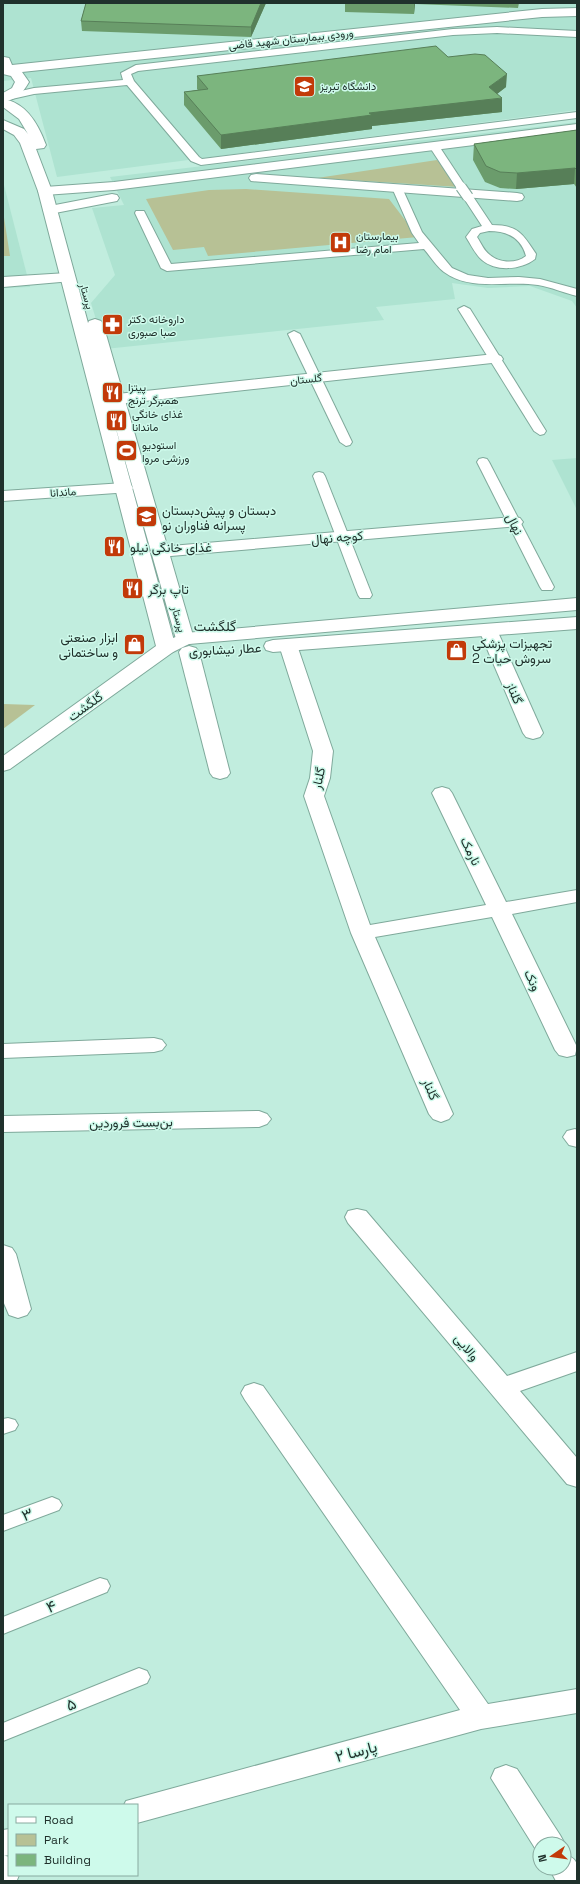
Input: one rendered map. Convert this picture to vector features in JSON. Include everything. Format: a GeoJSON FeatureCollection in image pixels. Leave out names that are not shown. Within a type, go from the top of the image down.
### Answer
{"type":"FeatureCollection","features":[{"type":"Feature","properties":{"kind":"street","name":"ورودی بیمارستان شهید قاضی"},"geometry":{"type":"LineString","coordinates":[[4,66],[542,13],[577,12]]}},
{"type":"Feature","properties":{"kind":"street"},"geometry":{"type":"LineString","coordinates":[[4,66],[16,73],[22,82],[17,91],[4,101]]}},
{"type":"Feature","properties":{"kind":"street","name":"پرستار"},"geometry":{"type":"LineString","coordinates":[[4,101],[18,110],[31,124],[56,208],[117,399],[159,552],[187,645]]}},
{"type":"Feature","properties":{"kind":"street","name":"پرستار"},"geometry":{"type":"LineString","coordinates":[[3,124],[19,132],[27,142],[51,190]]}},
{"type":"Feature","properties":{"kind":"street"},"geometry":{"type":"LineString","coordinates":[[51,190],[250,174],[436,150],[577,128]]}},
{"type":"Feature","properties":{"kind":"street"},"geometry":{"type":"LineString","coordinates":[[436,150],[577,136]]}},
{"type":"Feature","properties":{"kind":"street"},"geometry":{"type":"LineString","coordinates":[[56,208],[250,174],[398,190],[517,197]]}},
{"type":"Feature","properties":{"kind":"street","name":"پرستار"},"geometry":{"type":"LineString","coordinates":[[56,208],[67,278],[166,648]]}},
{"type":"Feature","properties":{"kind":"street"},"geometry":{"type":"LineString","coordinates":[[3,282],[67,278]]}},
{"type":"Feature","properties":{"kind":"street","name":"گلستان"},"geometry":{"type":"LineString","coordinates":[[117,399],[495,359]]}},
{"type":"Feature","properties":{"kind":"street","name":"ماندانا"},"geometry":{"type":"LineString","coordinates":[[3,496],[124,488]]}},
{"type":"Feature","properties":{"kind":"street","name":"کوچه نهال"},"geometry":{"type":"LineString","coordinates":[[159,552],[514,522]]}},
{"type":"Feature","properties":{"kind":"street","name":"عطار نیشابوری"},"geometry":{"type":"LineString","coordinates":[[166,648],[577,604]]}},
{"type":"Feature","properties":{"kind":"street","name":"عطار نیشابوری"},"geometry":{"type":"LineString","coordinates":[[187,645],[288,645],[577,623]]}},
{"type":"Feature","properties":{"kind":"street","name":"گلناز"},"geometry":{"type":"LineString","coordinates":[[488,630],[533,733]]}},
{"type":"Feature","properties":{"kind":"street"},"geometry":{"type":"LineString","coordinates":[[187,645],[220,773]]}},
{"type":"Feature","properties":{"kind":"street","name":"گلنار"},"geometry":{"type":"LineString","coordinates":[[288,645],[323,751],[320,778],[314,796],[362,933],[441,1114]]}},
{"type":"Feature","properties":{"kind":"street","name":"گلگشت"},"geometry":{"type":"LineString","coordinates":[[3,765],[166,648]]}},
{"type":"Feature","properties":{"kind":"street","name":"نارمک"},"geometry":{"type":"LineString","coordinates":[[442,793],[499,909]]}},
{"type":"Feature","properties":{"kind":"street"},"geometry":{"type":"LineString","coordinates":[[362,933],[577,896]]}},
{"type":"Feature","properties":{"kind":"street","name":"ونک"},"geometry":{"type":"LineString","coordinates":[[499,909],[567,1050]]}},
{"type":"Feature","properties":{"kind":"street"},"geometry":{"type":"LineString","coordinates":[[3,1051],[154,1044]]}},
{"type":"Feature","properties":{"kind":"street","name":"بن‌بست فروردین"},"geometry":{"type":"LineString","coordinates":[[3,1124],[259,1119]]}},
{"type":"Feature","properties":{"kind":"street","name":"والایی"},"geometry":{"type":"LineString","coordinates":[[357,1217],[577,1477]]}},
{"type":"Feature","properties":{"kind":"street"},"geometry":{"type":"LineString","coordinates":[[3,1254],[18,1309]]}},
{"type":"Feature","properties":{"kind":"street"},"geometry":{"type":"LineString","coordinates":[[501,1388],[577,1361]]}},
{"type":"Feature","properties":{"kind":"street"},"geometry":{"type":"LineString","coordinates":[[254,1393],[481,1717]]}},
{"type":"Feature","properties":{"kind":"street","name":"پارسا ۲"},"geometry":{"type":"LineString","coordinates":[[138,1810],[481,1717],[577,1701]]}},
{"type":"Feature","properties":{"kind":"street"},"geometry":{"type":"LineString","coordinates":[[506,1778],[544,1836]]}},
{"type":"Feature","properties":{"kind":"lane"},"geometry":{"type":"LineString","coordinates":[[577,34],[497,30],[406,36],[136,68],[126,73],[129,82],[195,159],[201,162],[577,115]]}},
{"type":"Feature","properties":{"kind":"lane"},"geometry":{"type":"LineString","coordinates":[[4,101],[34,91],[129,82]]}},
{"type":"Feature","properties":{"kind":"lane"},"geometry":{"type":"LineString","coordinates":[[436,150],[489,228]]}},
{"type":"Feature","properties":{"kind":"lane"},"geometry":{"type":"LineString","coordinates":[[398,190],[417,233],[448,270],[466,278],[488,281],[520,280],[540,282],[577,293]]}},
{"type":"Feature","properties":{"kind":"lane"},"geometry":{"type":"LineString","coordinates":[[140,213],[167,268],[428,245]]}},
{"type":"Feature","properties":{"kind":"lane"},"geometry":{"type":"LineString","coordinates":[[489,228],[505,228],[517,233],[531,254],[531,257],[524,262],[510,264],[495,263],[485,258],[471,237],[476,231],[489,228]]}},
{"type":"Feature","properties":{"kind":"lane"},"geometry":{"type":"LineString","coordinates":[[464,308],[540,431]]}},
{"type":"Feature","properties":{"kind":"lane"},"geometry":{"type":"LineString","coordinates":[[294,334],[346,442]]}},
{"type":"Feature","properties":{"kind":"lane","name":"نهال"},"geometry":{"type":"LineString","coordinates":[[483,462],[547,587]]}},
{"type":"Feature","properties":{"kind":"lane"},"geometry":{"type":"LineString","coordinates":[[318,476],[365,596]]}},
{"type":"Feature","properties":{"kind":"lane","name":"۳"},"geometry":{"type":"LineString","coordinates":[[3,1523],[52,1505]]}},
{"type":"Feature","properties":{"kind":"lane","name":"۴"},"geometry":{"type":"LineString","coordinates":[[3,1626],[100,1586]]}},
{"type":"Feature","properties":{"kind":"lane","name":"۵"},"geometry":{"type":"LineString","coordinates":[[3,1732],[139,1677]]}},
{"type":"Feature","properties":{"kind":"shaded area","name":"دانشگاه تبریز"},"geometry":{"type":"Polygon","coordinates":[[[3,3],[577,3],[577,110],[57,177],[31,78],[3,81],[3,3]]]}},
{"type":"Feature","properties":{"kind":"shaded area","name":"بیمارستان امام رضا"},"geometry":{"type":"Polygon","coordinates":[[[577,122],[577,308],[572,301],[530,286],[488,288],[452,283],[455,299],[376,307],[384,320],[105,349],[91,303],[115,275],[92,208],[124,205],[110,177],[577,122]]]}},
{"type":"Feature","properties":{"kind":"shaded area"},"geometry":{"type":"Polygon","coordinates":[[[3,181],[30,287],[3,288],[3,181]]]}},
{"type":"Feature","properties":{"kind":"shaded area"},"geometry":{"type":"Polygon","coordinates":[[[577,458],[577,510],[552,460],[577,458]]]}},
{"type":"Feature","properties":{"kind":"green space"},"geometry":{"type":"Polygon","coordinates":[[[437,160],[459,187],[317,178],[437,160]]]}},
{"type":"Feature","properties":{"kind":"green space"},"geometry":{"type":"Polygon","coordinates":[[[246,189],[389,199],[418,237],[208,256],[204,247],[173,250],[146,199],[209,190],[246,189]]]}},
{"type":"Feature","properties":{"kind":"green space"},"geometry":{"type":"Polygon","coordinates":[[[3,211],[10,256],[3,256],[3,211]]]}},
{"type":"Feature","properties":{"kind":"green space"},"geometry":{"type":"Polygon","coordinates":[[[3,704],[35,705],[3,729],[3,704]]]}},
{"type":"Feature","properties":{"kind":"building"},"geometry":{"type":"Polygon","coordinates":[[[86,3],[261,3],[251,27],[81,21],[86,3]]]}},
{"type":"Feature","properties":{"kind":"building"},"geometry":{"type":"Polygon","coordinates":[[[436,46],[448,57],[475,54],[485,55],[507,74],[489,87],[502,98],[369,113],[372,115],[221,135],[184,92],[208,89],[197,76],[436,46]]]}},
{"type":"Feature","properties":{"kind":"building"},"geometry":{"type":"Polygon","coordinates":[[[577,130],[577,170],[575,168],[517,173],[500,172],[486,166],[474,144],[577,130]]]}},
{"type":"Feature","properties":{"kind":"place","name":"دانشگاه تبریز"},"geometry":{"type":"Point","coordinates":[305,86]}},
{"type":"Feature","properties":{"kind":"place","name":"بیمارستان امام رضا"},"geometry":{"type":"Point","coordinates":[340,242]}},
{"type":"Feature","properties":{"kind":"place","name":"داروخانه دکتر صبا صبوری"},"geometry":{"type":"Point","coordinates":[113,325]}},
{"type":"Feature","properties":{"kind":"place","name":"پیتزا همبرگر ترنج"},"geometry":{"type":"Point","coordinates":[112,393]}},
{"type":"Feature","properties":{"kind":"place","name":"غذای خانگی ماندانا"},"geometry":{"type":"Point","coordinates":[117,420]}},
{"type":"Feature","properties":{"kind":"place","name":"استودیو ورزشی مروا"},"geometry":{"type":"Point","coordinates":[126,451]}},
{"type":"Feature","properties":{"kind":"place","name":"دبستان و پیش‌دبستان پسرانه فناوران نو"},"geometry":{"type":"Point","coordinates":[147,517]}},
{"type":"Feature","properties":{"kind":"place","name":"غذای خانگی نیلو"},"geometry":{"type":"Point","coordinates":[114,547]}},
{"type":"Feature","properties":{"kind":"place","name":"تاپ برگر"},"geometry":{"type":"Point","coordinates":[132,589]}},
{"type":"Feature","properties":{"kind":"place","name":"ابزار صنعتی و ساختمانی"},"geometry":{"type":"Point","coordinates":[134,644]}},
{"type":"Feature","properties":{"kind":"place","name":"تجهیزات پزشکی سروش حیات 2"},"geometry":{"type":"Point","coordinates":[457,650]}},
{"type":"Feature","properties":{"kind":"district","name":"گلگشت"},"geometry":{"type":"Point","coordinates":[215,626]}}]}
